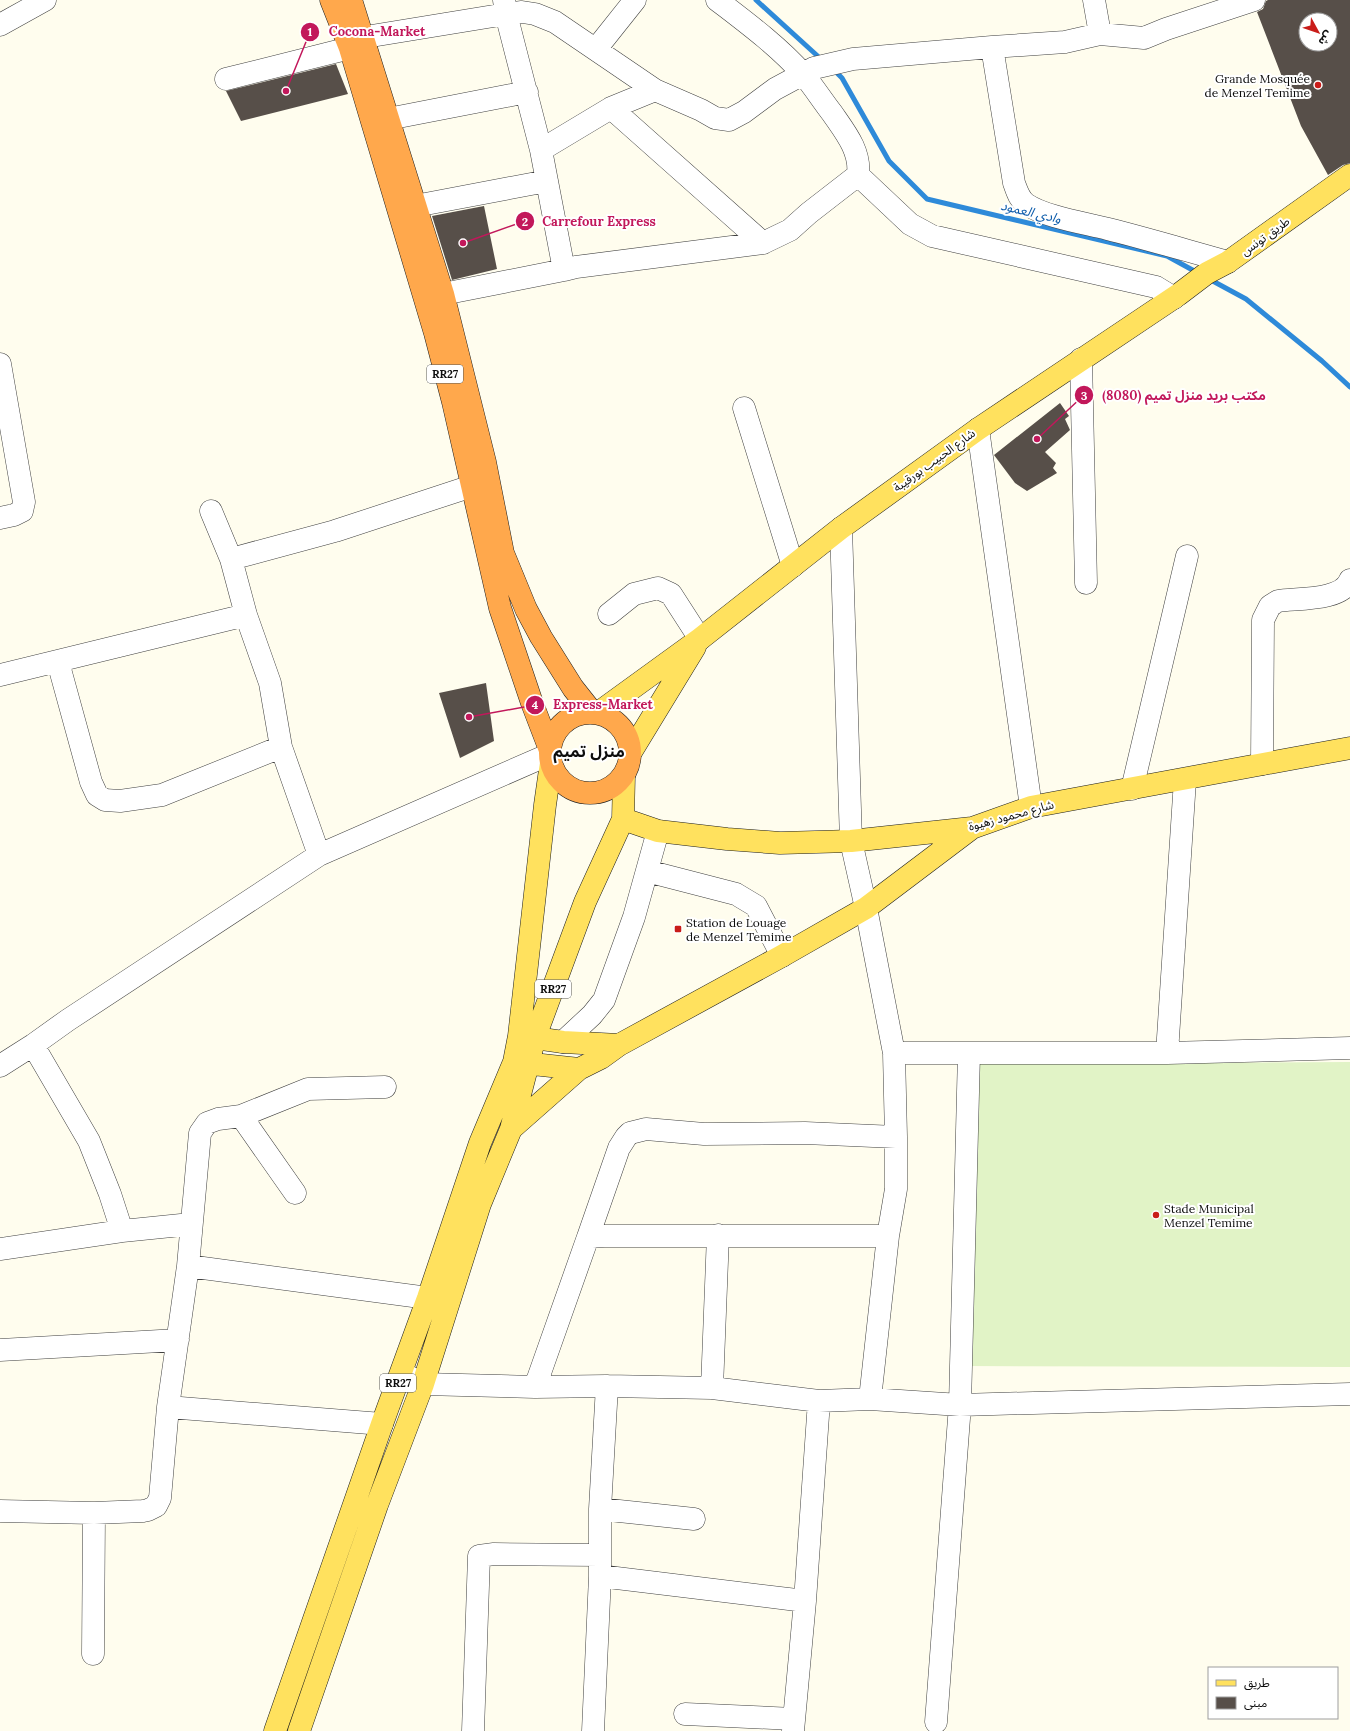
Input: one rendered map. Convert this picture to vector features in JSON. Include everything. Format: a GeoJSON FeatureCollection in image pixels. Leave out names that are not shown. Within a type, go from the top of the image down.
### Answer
{"type":"FeatureCollection","features":[{"type":"Feature","properties":{"kind":"highway","name":"RR27"},"geometry":{"type":"LineString","coordinates":[[331,0],[353,41],[388,119],[443,294],[485,462],[503,553],[526,609],[540,636],[565,675],[595,712]]}},
{"type":"Feature","properties":{"kind":"highway","name":"RR27"},"geometry":{"type":"LineString","coordinates":[[351,0],[353,41],[435,333],[500,608],[529,696],[550,756],[557,776],[565,785],[577,791],[590,794],[603,792],[615,785],[624,776],[628,768],[631,752],[628,738],[622,726],[607,715],[595,712],[579,714],[568,719],[559,727],[553,738],[550,756]]}},
{"type":"Feature","properties":{"kind":"main road","name":"طريق تونس"},"geometry":{"type":"LineString","coordinates":[[1176,296],[1208,273],[1228,262],[1350,175]]}},
{"type":"Feature","properties":{"kind":"main road","name":"شارع الحبيب بورقيبة"},"geometry":{"type":"LineString","coordinates":[[595,712],[700,639],[841,528],[978,429],[1176,296]]}},
{"type":"Feature","properties":{"kind":"main road","name":"شارع الحبيب بورقيبة"},"geometry":{"type":"LineString","coordinates":[[631,752],[700,639]]}},
{"type":"Feature","properties":{"kind":"main road","name":"شارع محمود زهيوة"},"geometry":{"type":"LineString","coordinates":[[624,819],[658,831],[780,843],[851,841],[972,828],[1032,807],[1186,780],[1350,748]]}},
{"type":"Feature","properties":{"kind":"main road","name":"RR27"},"geometry":{"type":"LineString","coordinates":[[299,1731],[377,1506],[423,1384],[480,1204],[511,1129],[521,1063],[527,1036],[550,756]]}},
{"type":"Feature","properties":{"kind":"main road","name":"RR27"},"geometry":{"type":"LineString","coordinates":[[527,1036],[585,902],[624,819],[624,776]]}},
{"type":"Feature","properties":{"kind":"main road"},"geometry":{"type":"LineString","coordinates":[[511,1129],[580,1069],[619,1045],[782,956],[866,908],[972,828]]}},
{"type":"Feature","properties":{"kind":"main road"},"geometry":{"type":"LineString","coordinates":[[527,1036],[563,1042],[619,1045]]}},
{"type":"Feature","properties":{"kind":"main road","name":"RR27"},"geometry":{"type":"LineString","coordinates":[[275,1731],[382,1424],[402,1373],[480,1143],[521,1063]]}},
{"type":"Feature","properties":{"kind":"main road"},"geometry":{"type":"LineString","coordinates":[[521,1063],[580,1069]]}},
{"type":"Feature","properties":{"kind":"street"},"geometry":{"type":"LineString","coordinates":[[0,25],[44,0]]}},
{"type":"Feature","properties":{"kind":"street"},"geometry":{"type":"LineString","coordinates":[[596,49],[635,0]]}},
{"type":"Feature","properties":{"kind":"street"},"geometry":{"type":"LineString","coordinates":[[443,294],[576,267],[763,243],[790,230],[858,176],[859,164],[852,144],[808,71],[718,0]]}},
{"type":"Feature","properties":{"kind":"street"},"geometry":{"type":"LineString","coordinates":[[1094,0],[1100,34]]}},
{"type":"Feature","properties":{"kind":"street"},"geometry":{"type":"LineString","coordinates":[[226,79],[353,41],[505,7],[535,14],[555,22],[655,90],[716,118],[730,120],[744,112],[775,89],[808,71],[853,59],[1065,42],[1100,34],[1144,38],[1166,29],[1254,0]]}},
{"type":"Feature","properties":{"kind":"street"},"geometry":{"type":"LineString","coordinates":[[505,7],[541,150],[564,270]]}},
{"type":"Feature","properties":{"kind":"street"},"geometry":{"type":"LineString","coordinates":[[992,47],[1014,183],[1018,194],[1025,203],[1037,210],[1057,216],[1152,240],[1228,262]]}},
{"type":"Feature","properties":{"kind":"street"},"geometry":{"type":"LineString","coordinates":[[541,150],[611,108],[655,90]]}},
{"type":"Feature","properties":{"kind":"street"},"geometry":{"type":"LineString","coordinates":[[388,119],[527,92]]}},
{"type":"Feature","properties":{"kind":"street"},"geometry":{"type":"LineString","coordinates":[[611,108],[763,243]]}},
{"type":"Feature","properties":{"kind":"street"},"geometry":{"type":"LineString","coordinates":[[858,176],[910,224],[932,236],[1156,287],[1176,296]]}},
{"type":"Feature","properties":{"kind":"street"},"geometry":{"type":"LineString","coordinates":[[415,206],[547,181]]}},
{"type":"Feature","properties":{"kind":"street"},"geometry":{"type":"LineString","coordinates":[[1081,359],[1086,583]]}},
{"type":"Feature","properties":{"kind":"street"},"geometry":{"type":"LineString","coordinates":[[0,364],[24,502],[22,510],[14,515],[0,518]]}},
{"type":"Feature","properties":{"kind":"street"},"geometry":{"type":"LineString","coordinates":[[744,408],[793,566]]}},
{"type":"Feature","properties":{"kind":"street"},"geometry":{"type":"LineString","coordinates":[[978,429],[1032,807]]}},
{"type":"Feature","properties":{"kind":"street"},"geometry":{"type":"LineString","coordinates":[[231,560],[335,531],[472,486]]}},
{"type":"Feature","properties":{"kind":"street"},"geometry":{"type":"LineString","coordinates":[[211,511],[231,560],[246,615],[270,683],[281,747],[319,855]]}},
{"type":"Feature","properties":{"kind":"street"},"geometry":{"type":"LineString","coordinates":[[841,528],[851,841],[866,908],[894,1053],[896,1189],[888,1236],[870,1399]]}},
{"type":"Feature","properties":{"kind":"street"},"geometry":{"type":"LineString","coordinates":[[1132,789],[1187,556]]}},
{"type":"Feature","properties":{"kind":"street"},"geometry":{"type":"LineString","coordinates":[[1262,764],[1262,649],[1265,614],[1273,604],[1278,601],[1323,596],[1339,592],[1349,584],[1350,580]]}},
{"type":"Feature","properties":{"kind":"street"},"geometry":{"type":"LineString","coordinates":[[609,614],[634,594],[658,588],[671,594],[700,639]]}},
{"type":"Feature","properties":{"kind":"street"},"geometry":{"type":"LineString","coordinates":[[0,675],[246,615]]}},
{"type":"Feature","properties":{"kind":"street"},"geometry":{"type":"LineString","coordinates":[[58,662],[91,782],[97,795],[106,800],[120,801],[162,795],[281,747]]}},
{"type":"Feature","properties":{"kind":"street"},"geometry":{"type":"LineString","coordinates":[[0,1066],[319,855],[550,756]]}},
{"type":"Feature","properties":{"kind":"street"},"geometry":{"type":"LineString","coordinates":[[1167,1053],[1186,780]]}},
{"type":"Feature","properties":{"kind":"street"},"geometry":{"type":"LineString","coordinates":[[563,1042],[592,1015],[604,1000],[634,917],[658,831]]}},
{"type":"Feature","properties":{"kind":"street"},"geometry":{"type":"LineString","coordinates":[[647,871],[736,894],[756,906],[782,956]]}},
{"type":"Feature","properties":{"kind":"street"},"geometry":{"type":"LineString","coordinates":[[33,1045],[89,1141],[110,1194],[122,1231]]}},
{"type":"Feature","properties":{"kind":"street"},"geometry":{"type":"LineString","coordinates":[[894,1053],[1167,1053],[1350,1048]]}},
{"type":"Feature","properties":{"kind":"street"},"geometry":{"type":"LineString","coordinates":[[936,1722],[960,1405],[969,1053]]}},
{"type":"Feature","properties":{"kind":"street"},"geometry":{"type":"LineString","coordinates":[[0,1511],[94,1513],[148,1510],[158,1503],[162,1481],[168,1407],[188,1266],[200,1133],[207,1123],[218,1119],[241,1116],[308,1089],[386,1087]]}},
{"type":"Feature","properties":{"kind":"street"},"geometry":{"type":"LineString","coordinates":[[241,1116],[295,1193]]}},
{"type":"Feature","properties":{"kind":"street"},"geometry":{"type":"LineString","coordinates":[[535,1387],[619,1148],[630,1133],[653,1129],[704,1134],[805,1133],[896,1137]]}},
{"type":"Feature","properties":{"kind":"street"},"geometry":{"type":"LineString","coordinates":[[0,1249],[122,1231],[191,1224]]}},
{"type":"Feature","properties":{"kind":"street"},"geometry":{"type":"LineString","coordinates":[[588,1238],[604,1236],[718,1235],[888,1236]]}},
{"type":"Feature","properties":{"kind":"street"},"geometry":{"type":"LineString","coordinates":[[712,1388],[718,1235]]}},
{"type":"Feature","properties":{"kind":"street"},"geometry":{"type":"LineString","coordinates":[[188,1266],[428,1298]]}},
{"type":"Feature","properties":{"kind":"street"},"geometry":{"type":"LineString","coordinates":[[0,1350],[178,1340]]}},
{"type":"Feature","properties":{"kind":"street"},"geometry":{"type":"LineString","coordinates":[[402,1373],[423,1384],[535,1387],[607,1386],[712,1388],[819,1402],[870,1399],[960,1405],[1350,1394]]}},
{"type":"Feature","properties":{"kind":"street"},"geometry":{"type":"LineString","coordinates":[[593,1731],[600,1509],[607,1386]]}},
{"type":"Feature","properties":{"kind":"street"},"geometry":{"type":"LineString","coordinates":[[685,1714],[793,1725],[805,1601],[819,1402]]}},
{"type":"Feature","properties":{"kind":"street"},"geometry":{"type":"LineString","coordinates":[[168,1407],[382,1424]]}},
{"type":"Feature","properties":{"kind":"street"},"geometry":{"type":"LineString","coordinates":[[600,1509],[694,1519]]}},
{"type":"Feature","properties":{"kind":"street"},"geometry":{"type":"LineString","coordinates":[[93,1654],[94,1513]]}},
{"type":"Feature","properties":{"kind":"street"},"geometry":{"type":"LineString","coordinates":[[473,1731],[479,1556],[494,1554],[599,1566],[805,1601]]}},
{"type":"Feature","properties":{"kind":"green space","name":"Stade Municipal Menzel Temime"},"geometry":{"type":"Polygon","coordinates":[[[1350,1062],[1350,1367],[961,1366],[964,1064],[1350,1062]]]}},
{"type":"Feature","properties":{"kind":"building","name":"Grande Mosquée de Menzel Temime"},"geometry":{"type":"Polygon","coordinates":[[[1268,0],[1350,0],[1350,163],[1343,165],[1328,175],[1301,126],[1257,12],[1263,9],[1266,1],[1268,0]]]}},
{"type":"Feature","properties":{"kind":"building"},"geometry":{"type":"Polygon","coordinates":[[[336,64],[348,94],[241,121],[226,91],[336,64]]]}},
{"type":"Feature","properties":{"kind":"building"},"geometry":{"type":"Polygon","coordinates":[[[484,206],[497,269],[452,280],[432,216],[484,206]]]}},
{"type":"Feature","properties":{"kind":"building"},"geometry":{"type":"Polygon","coordinates":[[[1060,403],[1069,416],[1065,419],[1070,430],[1045,452],[1056,463],[1053,468],[1057,473],[1027,491],[1015,483],[994,455],[1060,403]]]}},
{"type":"Feature","properties":{"kind":"building"},"geometry":{"type":"Polygon","coordinates":[[[486,683],[494,741],[460,758],[439,693],[486,683]]]}},
{"type":"Feature","properties":{"kind":"waterway","name":"وادي العمود"},"geometry":{"type":"LineString","coordinates":[[756,0],[822,60]]}},
{"type":"Feature","properties":{"kind":"waterway","name":"وادي العمود"},"geometry":{"type":"LineString","coordinates":[[833,69],[842,78],[889,161],[927,199],[1167,256],[1198,273]]}},
{"type":"Feature","properties":{"kind":"waterway","name":"وادي العمود"},"geometry":{"type":"LineString","coordinates":[[1209,279],[1246,299],[1322,361],[1350,387]]}},
{"type":"Feature","properties":{"kind":"place","name":"Grande Mosquée de Menzel Temime"},"geometry":{"type":"Point","coordinates":[1318,85]}},
{"type":"Feature","properties":{"kind":"place","name":"Cocona-Market"},"geometry":{"type":"Point","coordinates":[286,91]}},
{"type":"Feature","properties":{"kind":"place","name":"Carrefour Express"},"geometry":{"type":"Point","coordinates":[463,243]}},
{"type":"Feature","properties":{"kind":"place","name":"مكتب بريد منزل تميم (8080)"},"geometry":{"type":"Point","coordinates":[1037,439]}},
{"type":"Feature","properties":{"kind":"place","name":"Express-Market"},"geometry":{"type":"Point","coordinates":[469,717]}},
{"type":"Feature","properties":{"kind":"place","name":"Station de Louage de Menzel Temime"},"geometry":{"type":"Point","coordinates":[678,929]}},
{"type":"Feature","properties":{"kind":"place","name":"Stade Municipal Menzel Temime"},"geometry":{"type":"Point","coordinates":[1156,1215]}},
{"type":"Feature","properties":{"kind":"district","name":"منزل تميم"},"geometry":{"type":"Point","coordinates":[589,751]}}]}
